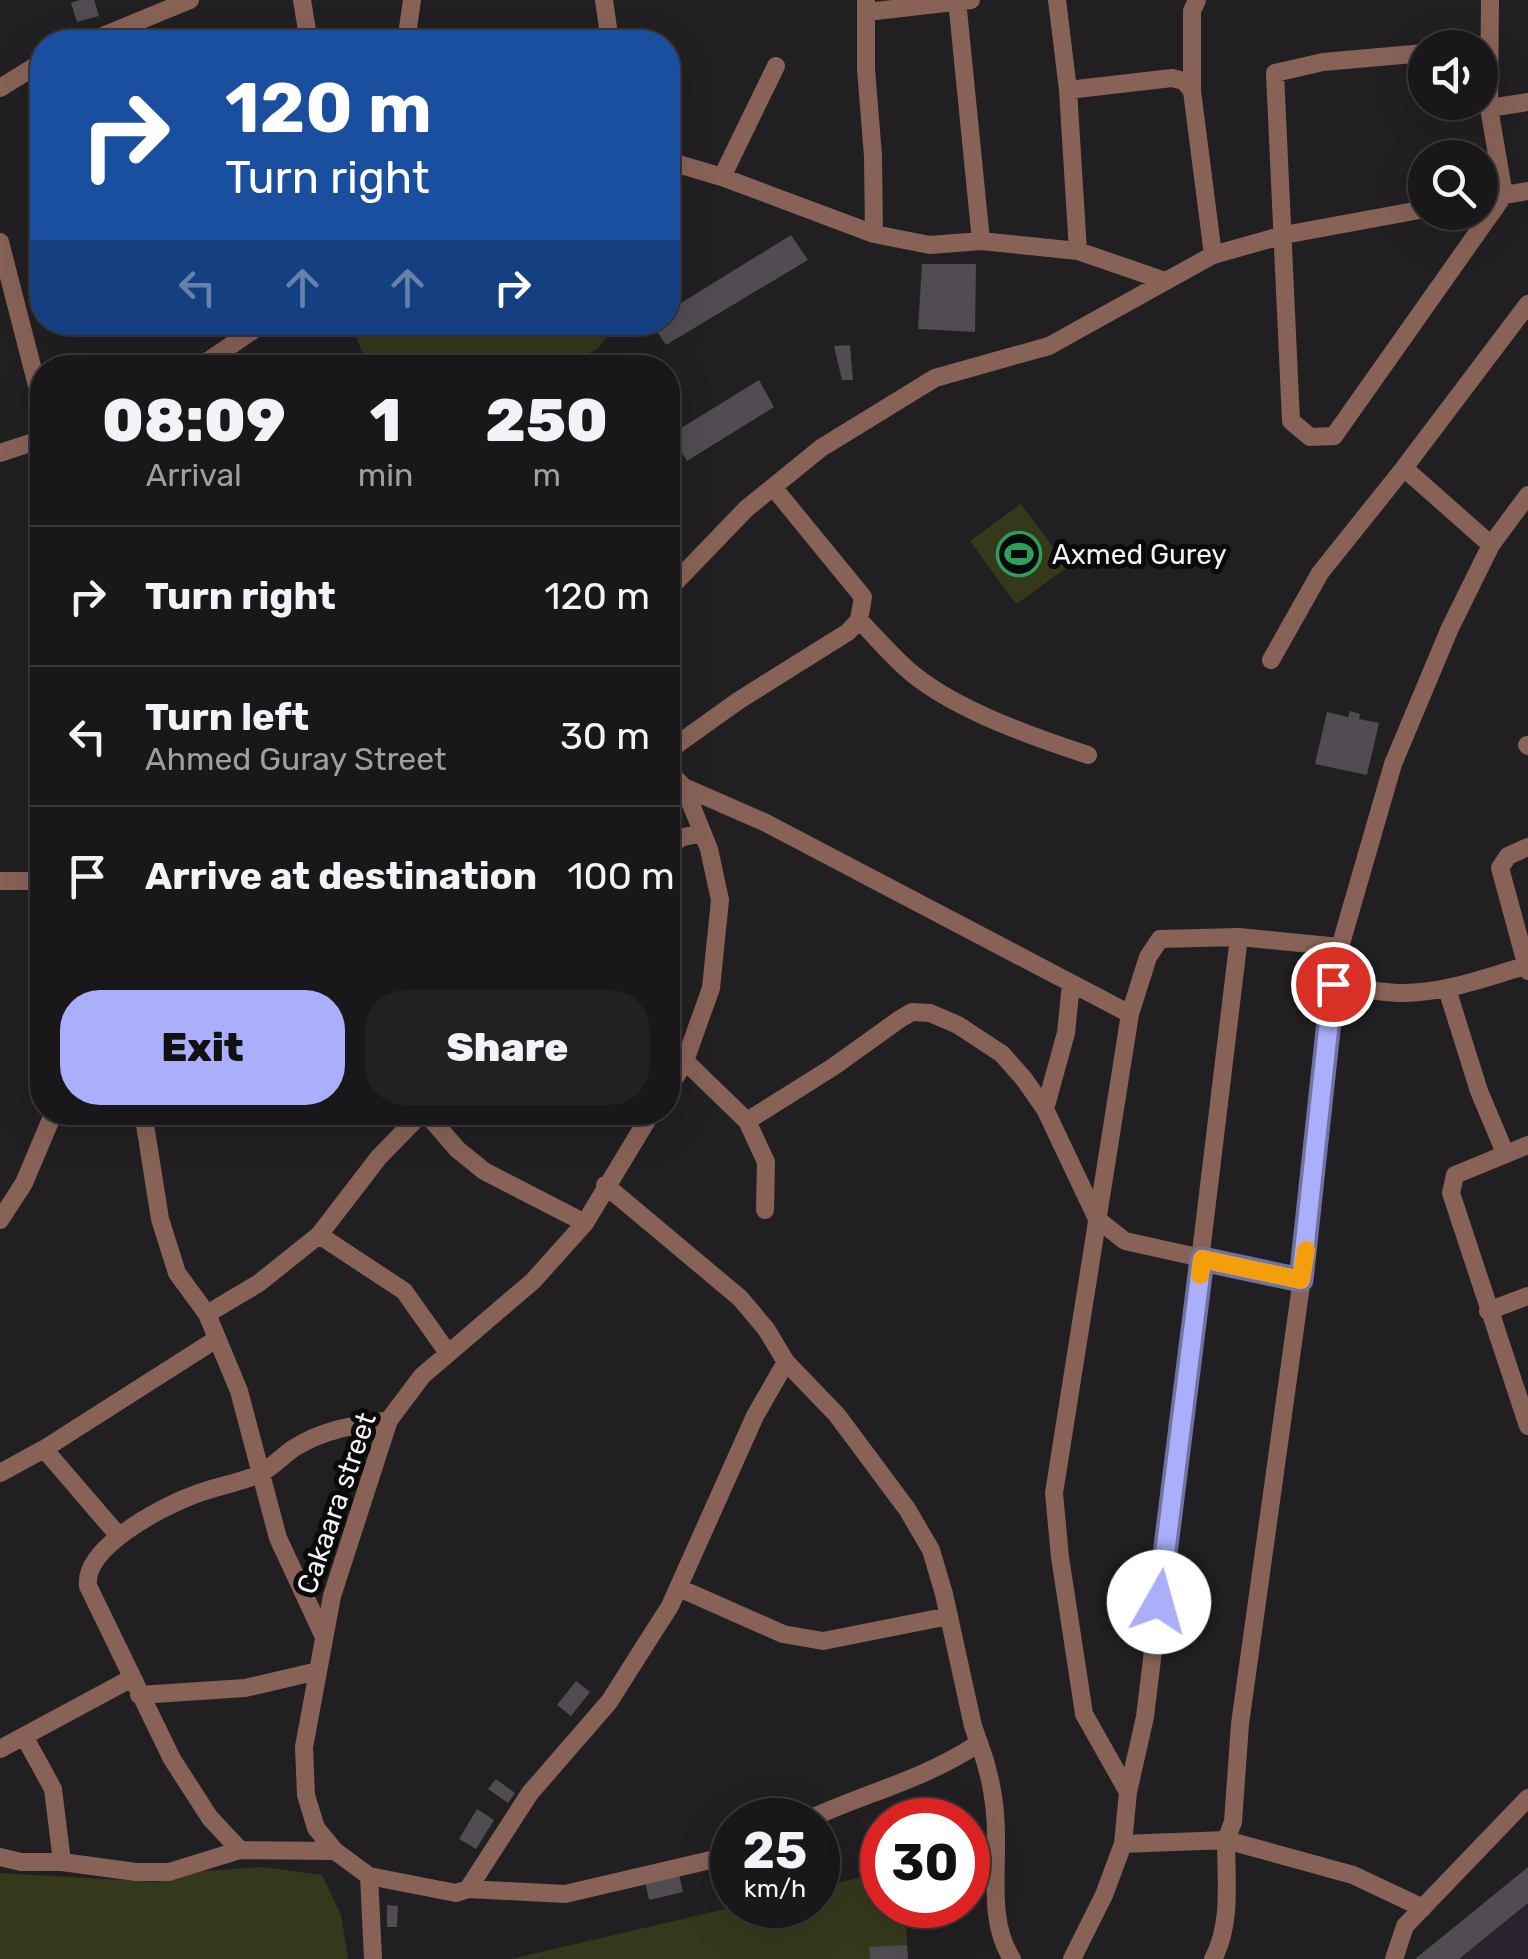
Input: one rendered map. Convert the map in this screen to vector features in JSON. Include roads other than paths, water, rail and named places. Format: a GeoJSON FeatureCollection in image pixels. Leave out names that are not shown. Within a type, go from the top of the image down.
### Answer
{"type":"FeatureCollection","features":[{"type":"Feature","properties":{"kind":"street"},"geometry":{"type":"LineString","coordinates":[[117,30],[190,0]]}},
{"type":"Feature","properties":{"kind":"street"},"geometry":{"type":"LineString","coordinates":[[302,0],[307,30]]}},
{"type":"Feature","properties":{"kind":"street"},"geometry":{"type":"LineString","coordinates":[[408,30],[412,0]]}},
{"type":"Feature","properties":{"kind":"street"},"geometry":{"type":"LineString","coordinates":[[604,0],[608,30]]}},
{"type":"Feature","properties":{"kind":"street"},"geometry":{"type":"LineString","coordinates":[[1057,0],[1068,90],[1078,250]]}},
{"type":"Feature","properties":{"kind":"street"},"geometry":{"type":"LineString","coordinates":[[1197,0],[1192,11],[1192,91],[1213,255]]}},
{"type":"Feature","properties":{"kind":"street"},"geometry":{"type":"LineString","coordinates":[[1487,30],[1490,0]]}},
{"type":"Feature","properties":{"kind":"street"},"geometry":{"type":"LineString","coordinates":[[874,234],[866,6],[961,1],[982,242]]}},
{"type":"Feature","properties":{"kind":"street"},"geometry":{"type":"LineString","coordinates":[[1408,54],[1323,62],[1275,72],[1292,421],[1310,437],[1334,436],[1504,195],[1491,120]]}},
{"type":"Feature","properties":{"kind":"street"},"geometry":{"type":"LineString","coordinates":[[722,177],[776,66]]}},
{"type":"Feature","properties":{"kind":"street"},"geometry":{"type":"LineString","coordinates":[[0,88],[30,69]]}},
{"type":"Feature","properties":{"kind":"street"},"geometry":{"type":"LineString","coordinates":[[1068,90],[1172,78],[1184,80],[1192,91]]}},
{"type":"Feature","properties":{"kind":"street"},"geometry":{"type":"LineString","coordinates":[[1498,107],[1528,102]]}},
{"type":"Feature","properties":{"kind":"street"},"geometry":{"type":"LineString","coordinates":[[680,165],[722,177],[874,234],[930,245],[982,242],[1078,250],[1165,281]]}},
{"type":"Feature","properties":{"kind":"street"},"geometry":{"type":"LineString","coordinates":[[1498,196],[1528,191]]}},
{"type":"Feature","properties":{"kind":"street"},"geometry":{"type":"LineString","coordinates":[[680,578],[746,509],[822,448],[935,378],[1049,346],[1213,255],[1284,234],[1408,212]]}},
{"type":"Feature","properties":{"kind":"street"},"geometry":{"type":"LineString","coordinates":[[0,242],[4,277],[30,365]]}},
{"type":"Feature","properties":{"kind":"street"},"geometry":{"type":"LineString","coordinates":[[1271,660],[1320,573],[1528,304]]}},
{"type":"Feature","properties":{"kind":"street"},"geometry":{"type":"LineString","coordinates":[[217,355],[247,335]]}},
{"type":"Feature","properties":{"kind":"street"},"geometry":{"type":"LineString","coordinates":[[0,453],[30,444]]}},
{"type":"Feature","properties":{"kind":"street"},"geometry":{"type":"LineString","coordinates":[[1404,468],[1491,545]]}},
{"type":"Feature","properties":{"kind":"street"},"geometry":{"type":"LineString","coordinates":[[680,742],[738,700],[848,632],[859,620],[863,597],[773,487]]}},
{"type":"Feature","properties":{"kind":"street"},"geometry":{"type":"LineString","coordinates":[[1213,1959],[1227,1904],[1226,1840],[1234,1822],[1240,1724],[1301,1280],[1340,947],[1393,764],[1450,628],[1491,545],[1522,514],[1528,494]]}},
{"type":"Feature","properties":{"kind":"street"},"geometry":{"type":"LineString","coordinates":[[859,620],[913,674],[937,690],[1030,736],[1088,755]]}},
{"type":"Feature","properties":{"kind":"street"},"geometry":{"type":"LineString","coordinates":[[680,784],[709,849],[720,900],[712,988],[680,1070]]}},
{"type":"Feature","properties":{"kind":"street"},"geometry":{"type":"LineString","coordinates":[[684,788],[764,822],[1130,1014]]}},
{"type":"Feature","properties":{"kind":"street"},"geometry":{"type":"LineString","coordinates":[[680,838],[702,834]]}},
{"type":"Feature","properties":{"kind":"street"},"geometry":{"type":"LineString","coordinates":[[1333,984],[1398,993],[1447,989],[1527,968],[1500,868],[1508,856],[1528,847]]}},
{"type":"Feature","properties":{"kind":"street"},"geometry":{"type":"LineString","coordinates":[[0,882],[30,881]]}},
{"type":"Feature","properties":{"kind":"street"},"geometry":{"type":"LineString","coordinates":[[1128,1792],[1084,1714],[1054,1494],[1130,1014],[1148,957],[1160,940],[1239,938],[1340,947]]}},
{"type":"Feature","properties":{"kind":"street"},"geometry":{"type":"LineString","coordinates":[[1072,1959],[1104,1895],[1123,1844],[1128,1792],[1145,1717],[1239,938]]}},
{"type":"Feature","properties":{"kind":"street"},"geometry":{"type":"LineString","coordinates":[[1046,1109],[1066,1033],[1071,984]]}},
{"type":"Feature","properties":{"kind":"street"},"geometry":{"type":"LineString","coordinates":[[1447,989],[1479,1091],[1505,1153]]}},
{"type":"Feature","properties":{"kind":"street"},"geometry":{"type":"LineString","coordinates":[[747,1121],[912,1012],[930,1013],[958,1025],[1002,1054],[1046,1109],[1098,1219],[1125,1241],[1301,1280]]}},
{"type":"Feature","properties":{"kind":"street"},"geometry":{"type":"LineString","coordinates":[[686,1061],[747,1121],[766,1162],[766,1210]]}},
{"type":"Feature","properties":{"kind":"street"},"geometry":{"type":"LineString","coordinates":[[0,1220],[24,1184],[49,1125]]}},
{"type":"Feature","properties":{"kind":"street"},"geometry":{"type":"LineString","coordinates":[[146,1125],[160,1220],[176,1274],[207,1314],[239,1391],[278,1538],[324,1635]]}},
{"type":"Feature","properties":{"kind":"street"},"geometry":{"type":"LineString","coordinates":[[207,1314],[259,1283],[318,1235],[412,1125]]}},
{"type":"Feature","properties":{"kind":"street"},"geometry":{"type":"LineString","coordinates":[[436,1125],[457,1149],[484,1170],[585,1223]]}},
{"type":"Feature","properties":{"kind":"street","name":"Cakaara street"},"geometry":{"type":"LineString","coordinates":[[335,1851],[316,1828],[306,1796],[304,1747],[332,1596],[389,1420],[422,1376],[533,1281],[585,1223],[644,1125]]}},
{"type":"Feature","properties":{"kind":"street"},"geometry":{"type":"LineString","coordinates":[[1528,1146],[1455,1175],[1451,1193],[1528,1426]]}},
{"type":"Feature","properties":{"kind":"street"},"geometry":{"type":"LineString","coordinates":[[605,1186],[740,1298],[766,1328],[786,1362],[837,1415],[906,1509],[930,1550],[973,1726],[988,1764],[996,1830],[996,1908],[1002,1943],[1012,1959]]}},
{"type":"Feature","properties":{"kind":"street"},"geometry":{"type":"LineString","coordinates":[[318,1235],[404,1291],[448,1354]]}},
{"type":"Feature","properties":{"kind":"street"},"geometry":{"type":"LineString","coordinates":[[1488,1311],[1528,1296]]}},
{"type":"Feature","properties":{"kind":"street"},"geometry":{"type":"LineString","coordinates":[[0,1473],[216,1340]]}},
{"type":"Feature","properties":{"kind":"street"},"geometry":{"type":"LineString","coordinates":[[468,1889],[530,1793],[610,1702],[679,1588],[755,1416],[786,1362]]}},
{"type":"Feature","properties":{"kind":"street"},"geometry":{"type":"LineString","coordinates":[[240,1850],[210,1818],[172,1759],[88,1586],[86,1574],[118,1535],[189,1496],[260,1474],[297,1446],[334,1428],[389,1420]]}},
{"type":"Feature","properties":{"kind":"street"},"geometry":{"type":"LineString","coordinates":[[44,1449],[118,1535]]}},
{"type":"Feature","properties":{"kind":"street"},"geometry":{"type":"LineString","coordinates":[[679,1588],[783,1634],[823,1640],[949,1616]]}},
{"type":"Feature","properties":{"kind":"street"},"geometry":{"type":"LineString","coordinates":[[0,1749],[135,1687],[245,1688],[318,1671]]}},
{"type":"Feature","properties":{"kind":"street"},"geometry":{"type":"LineString","coordinates":[[24,1736],[53,1789],[62,1862]]}},
{"type":"Feature","properties":{"kind":"street"},"geometry":{"type":"LineString","coordinates":[[840,1804],[905,1784],[980,1743]]}},
{"type":"Feature","properties":{"kind":"street"},"geometry":{"type":"LineString","coordinates":[[1394,1959],[1405,1926],[1528,1798]]}},
{"type":"Feature","properties":{"kind":"street"},"geometry":{"type":"LineString","coordinates":[[1123,1844],[1226,1840],[1353,1875],[1422,1908]]}},
{"type":"Feature","properties":{"kind":"street"},"geometry":{"type":"LineString","coordinates":[[0,1857],[20,1862],[170,1872],[240,1850],[335,1851],[369,1876],[456,1893],[468,1889],[565,1894],[710,1860]]}},
{"type":"Feature","properties":{"kind":"street"},"geometry":{"type":"LineString","coordinates":[[369,1876],[372,1959]]}},
{"type":"Feature","properties":{"kind":"place","name":"Axmed Gurey"},"geometry":{"type":"Point","coordinates":[1019,554]}}]}
